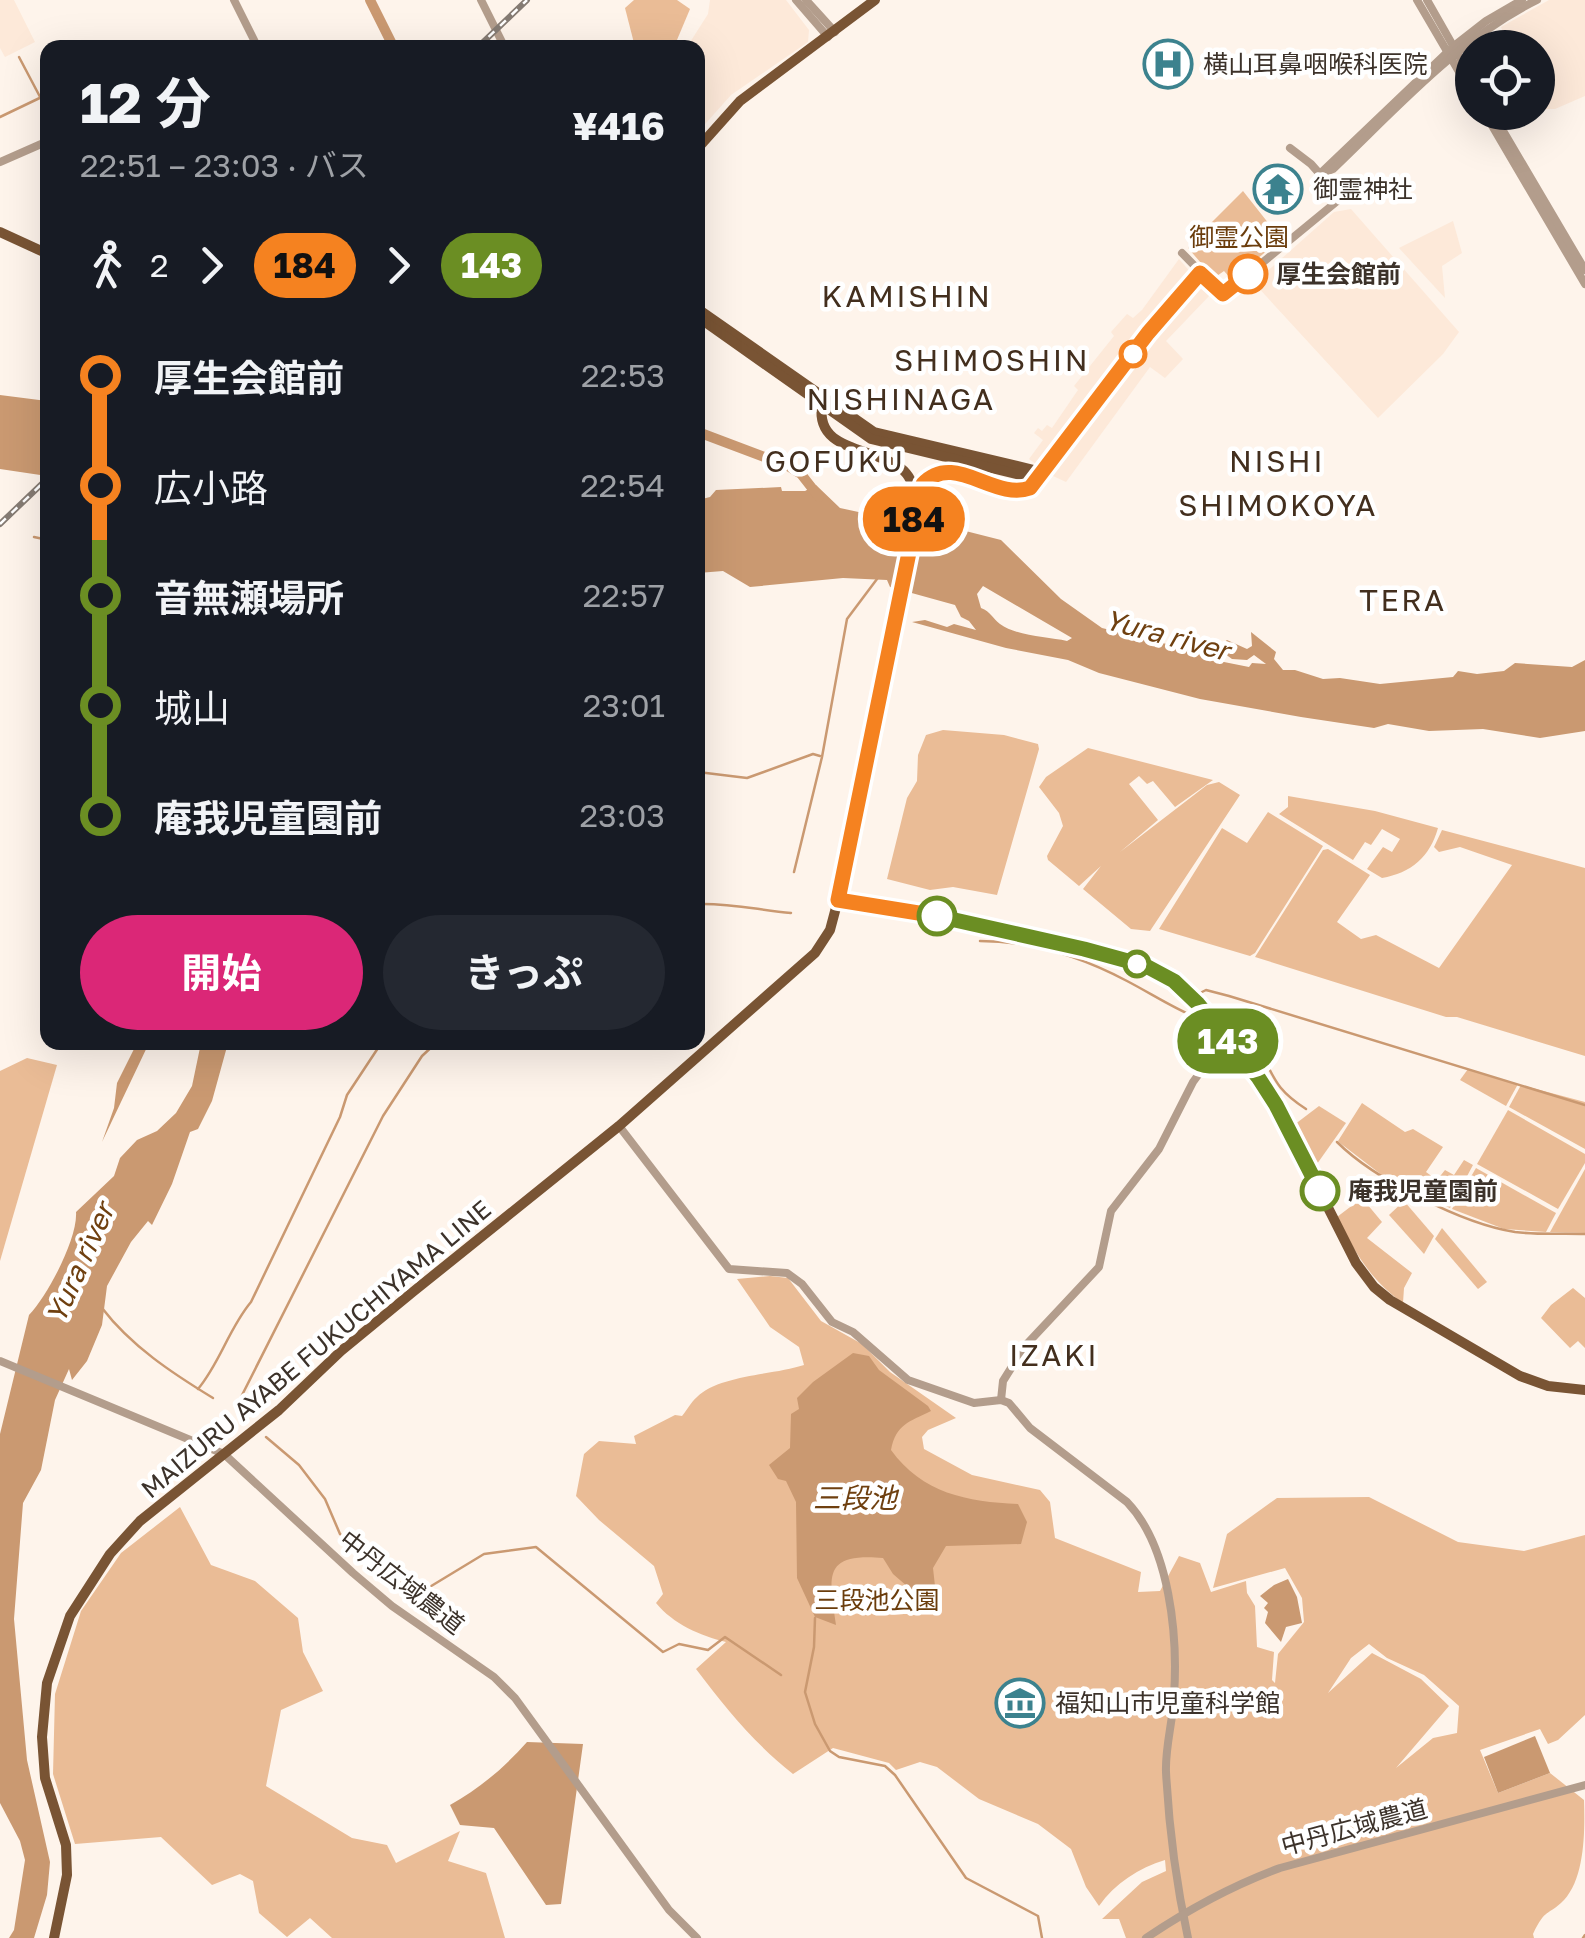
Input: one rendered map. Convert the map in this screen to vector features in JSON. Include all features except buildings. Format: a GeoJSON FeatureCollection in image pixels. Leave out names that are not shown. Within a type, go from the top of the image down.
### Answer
{"type":"FeatureCollection","features":[{"type":"Feature","properties":{"kind":"main road"},"geometry":{"type":"LineString","coordinates":[[705,140],[740,101],[875,0]]}},
{"type":"Feature","properties":{"kind":"main road"},"geometry":{"type":"LineString","coordinates":[[0,232],[40,250]]}},
{"type":"Feature","properties":{"kind":"main road"},"geometry":{"type":"LineString","coordinates":[[705,314],[860,433],[888,444],[1029,477],[1041,476]]}},
{"type":"Feature","properties":{"kind":"main road"},"geometry":{"type":"LineString","coordinates":[[705,323],[823,402]]}},
{"type":"Feature","properties":{"kind":"main road"},"geometry":{"type":"LineString","coordinates":[[823,402],[824,428],[838,441],[900,464],[918,482],[934,474],[952,472],[1020,491],[1030,488],[1041,476]]}},
{"type":"Feature","properties":{"kind":"main road","name":"MAIZURU AYABE FUKUCHIYAMA LINE"},"geometry":{"type":"LineString","coordinates":[[54,1938],[67,1876],[66,1844],[45,1778],[42,1737],[47,1684],[70,1616],[110,1554],[140,1521],[279,1410],[371,1326],[619,1126],[815,954],[830,930],[918,482]]}},
{"type":"Feature","properties":{"kind":"main road"},"geometry":{"type":"LineString","coordinates":[[839,895],[1004,929],[1146,966],[1187,992],[1271,1095],[1356,1263],[1374,1287],[1407,1311],[1520,1376],[1548,1386],[1585,1390]]}},
{"type":"Feature","properties":{"kind":"street"},"geometry":{"type":"LineString","coordinates":[[234,0],[254,40]]}},
{"type":"Feature","properties":{"kind":"street"},"geometry":{"type":"LineString","coordinates":[[480,0],[500,40]]}},
{"type":"Feature","properties":{"kind":"street"},"geometry":{"type":"LineString","coordinates":[[796,0],[831,35]]}},
{"type":"Feature","properties":{"kind":"street"},"geometry":{"type":"LineString","coordinates":[[806,0],[831,35]]}},
{"type":"Feature","properties":{"kind":"street"},"geometry":{"type":"LineString","coordinates":[[1417,0],[1455,56]]}},
{"type":"Feature","properties":{"kind":"street"},"geometry":{"type":"LineString","coordinates":[[1427,0],[1455,58]]}},
{"type":"Feature","properties":{"kind":"street"},"geometry":{"type":"LineString","coordinates":[[1320,174],[1486,21],[1522,0]]}},
{"type":"Feature","properties":{"kind":"street"},"geometry":{"type":"LineString","coordinates":[[1452,52],[1537,0]]}},
{"type":"Feature","properties":{"kind":"street"},"geometry":{"type":"LineString","coordinates":[[1495,130],[1585,284]]}},
{"type":"Feature","properties":{"kind":"street"},"geometry":{"type":"LineString","coordinates":[[1503,130],[1585,270]]}},
{"type":"Feature","properties":{"kind":"street"},"geometry":{"type":"LineString","coordinates":[[0,162],[40,145]]}},
{"type":"Feature","properties":{"kind":"street"},"geometry":{"type":"LineString","coordinates":[[1182,253],[1223,294],[1341,198],[1290,148]]}},
{"type":"Feature","properties":{"kind":"street"},"geometry":{"type":"LineString","coordinates":[[1041,476],[1148,333],[1200,273]]}},
{"type":"Feature","properties":{"kind":"street"},"geometry":{"type":"LineString","coordinates":[[1001,1400],[1003,1381],[1024,1346],[1100,1266],[1111,1211],[1160,1150],[1193,1082],[1226,1038]]}},
{"type":"Feature","properties":{"kind":"street"},"geometry":{"type":"LineString","coordinates":[[619,1126],[730,1269],[787,1273],[807,1290],[832,1322],[853,1332],[908,1380],[974,1403],[1009,1403],[1030,1428],[1127,1502],[1153,1536],[1176,1651],[1166,1767],[1173,1866],[1188,1938]]}},
{"type":"Feature","properties":{"kind":"street","name":"中丹広域農道"},"geometry":{"type":"LineString","coordinates":[[0,1361],[224,1454],[392,1606],[494,1678],[526,1712],[669,1910],[697,1938]]}},
{"type":"Feature","properties":{"kind":"street","name":"中丹広域農道"},"geometry":{"type":"LineString","coordinates":[[1146,1938],[1239,1883],[1280,1868],[1585,1785]]}},
{"type":"Feature","properties":{"kind":"shaded area"},"geometry":{"type":"Polygon","coordinates":[[[0,0],[14,0],[35,42],[5,57],[0,48],[0,0]]]}},
{"type":"Feature","properties":{"kind":"shaded area"},"geometry":{"type":"Polygon","coordinates":[[[710,0],[786,0],[809,30],[808,42],[731,95],[705,124],[705,40],[691,40],[708,14],[710,0]]]}},
{"type":"Feature","properties":{"kind":"shaded area"},"geometry":{"type":"Polygon","coordinates":[[[1549,0],[1585,0],[1585,96],[1555,109],[1555,30],[1501,27],[1549,0]]]}},
{"type":"Feature","properties":{"kind":"shaded area"},"geometry":{"type":"Polygon","coordinates":[[[1351,209],[1459,332],[1443,354],[1378,418],[1254,283],[1334,212],[1351,209]]]}},
{"type":"Feature","properties":{"kind":"shaded area"},"geometry":{"type":"Polygon","coordinates":[[[1453,221],[1462,253],[1442,266],[1445,298],[1399,248],[1453,221]]]}},
{"type":"Feature","properties":{"kind":"shaded area"},"geometry":{"type":"Polygon","coordinates":[[[1179,259],[1210,295],[1166,341],[1183,359],[1165,378],[1150,367],[1066,482],[1053,476],[1029,459],[1043,440],[1034,433],[1047,425],[1052,428],[1078,390],[1074,386],[1114,336],[1111,332],[1127,314],[1133,318],[1142,310],[1179,259]]]}},
{"type":"Feature","properties":{"kind":"green space"},"geometry":{"type":"Polygon","coordinates":[[[634,0],[677,0],[690,9],[677,40],[633,40],[625,8],[634,0]]]}},
{"type":"Feature","properties":{"kind":"green space","name":"御霊公園"},"geometry":{"type":"Polygon","coordinates":[[[1243,191],[1281,239],[1232,280],[1224,271],[1214,278],[1188,248],[1243,191]]]}},
{"type":"Feature","properties":{"kind":"green space"},"geometry":{"type":"Polygon","coordinates":[[[943,730],[1004,735],[1038,744],[997,895],[953,887],[930,890],[887,879],[907,798],[917,781],[918,755],[926,735],[943,730]]]}},
{"type":"Feature","properties":{"kind":"green space"},"geometry":{"type":"Polygon","coordinates":[[[1088,748],[1213,780],[1175,807],[1153,781],[1147,784],[1139,776],[1129,784],[1158,820],[1120,852],[1207,785],[1219,782],[1240,795],[1150,931],[1131,929],[1083,889],[1101,866],[1079,886],[1048,860],[1063,826],[1059,813],[1039,787],[1046,777],[1088,748]]]}},
{"type":"Feature","properties":{"kind":"green space"},"geometry":{"type":"Polygon","coordinates":[[[1288,796],[1375,811],[1438,828],[1418,862],[1382,878],[1367,869],[1383,847],[1392,852],[1400,839],[1382,829],[1371,845],[1365,842],[1353,860],[1279,814],[1288,807],[1288,796]]]}},
{"type":"Feature","properties":{"kind":"green space"},"geometry":{"type":"Polygon","coordinates":[[[1268,812],[1323,846],[1255,953],[1250,956],[1159,929],[1222,828],[1247,843],[1268,812]]]}},
{"type":"Feature","properties":{"kind":"green space"},"geometry":{"type":"Polygon","coordinates":[[[1442,830],[1585,868],[1585,1056],[1255,957],[1323,850],[1328,849],[1370,875],[1337,922],[1361,939],[1376,935],[1439,968],[1512,865],[1460,847],[1439,852],[1434,847],[1442,830]]]}},
{"type":"Feature","properties":{"kind":"green space"},"geometry":{"type":"Polygon","coordinates":[[[27,1058],[57,1065],[0,1261],[0,1071],[27,1058]]]}},
{"type":"Feature","properties":{"kind":"green space"},"geometry":{"type":"Polygon","coordinates":[[[1468,1069],[1518,1084],[1506,1106],[1460,1080],[1468,1069]]]}},
{"type":"Feature","properties":{"kind":"green space"},"geometry":{"type":"Polygon","coordinates":[[[1521,1085],[1585,1102],[1585,1149],[1509,1107],[1521,1085]]]}},
{"type":"Feature","properties":{"kind":"green space"},"geometry":{"type":"Polygon","coordinates":[[[1362,1103],[1405,1132],[1413,1129],[1443,1147],[1426,1172],[1437,1180],[1445,1170],[1454,1175],[1464,1160],[1473,1165],[1450,1208],[1391,1182],[1338,1141],[1362,1103]]]}},
{"type":"Feature","properties":{"kind":"green space"},"geometry":{"type":"Polygon","coordinates":[[[1319,1106],[1346,1123],[1312,1171],[1290,1128],[1319,1106]]]}},
{"type":"Feature","properties":{"kind":"green space"},"geometry":{"type":"Polygon","coordinates":[[[1508,1110],[1585,1154],[1585,1163],[1558,1209],[1477,1164],[1508,1110]]]}},
{"type":"Feature","properties":{"kind":"green space"},"geometry":{"type":"Polygon","coordinates":[[[1476,1168],[1556,1213],[1546,1232],[1504,1229],[1452,1209],[1476,1168]]]}},
{"type":"Feature","properties":{"kind":"green space"},"geometry":{"type":"Polygon","coordinates":[[[1585,1169],[1585,1233],[1550,1232],[1585,1169]]]}},
{"type":"Feature","properties":{"kind":"green space"},"geometry":{"type":"Polygon","coordinates":[[[1362,1198],[1382,1222],[1367,1238],[1412,1273],[1404,1288],[1403,1303],[1372,1275],[1337,1217],[1362,1198]]]}},
{"type":"Feature","properties":{"kind":"green space"},"geometry":{"type":"Polygon","coordinates":[[[1404,1201],[1434,1236],[1424,1254],[1389,1215],[1404,1201]]]}},
{"type":"Feature","properties":{"kind":"green space"},"geometry":{"type":"Polygon","coordinates":[[[1442,1228],[1487,1282],[1478,1289],[1435,1239],[1442,1228]]]}},
{"type":"Feature","properties":{"kind":"green space","name":"三段池公園"},"geometry":{"type":"Polygon","coordinates":[[[788,1278],[821,1321],[862,1344],[890,1372],[956,1418],[928,1430],[922,1437],[924,1449],[972,1475],[1040,1490],[1050,1502],[1055,1538],[1141,1572],[1138,1592],[1160,1591],[1179,1556],[1200,1563],[1211,1592],[1246,1581],[1247,1593],[1255,1606],[1257,1647],[1274,1652],[1275,1683],[1278,1654],[1304,1622],[1302,1598],[1285,1568],[1213,1588],[1227,1534],[1277,1498],[1369,1497],[1458,1542],[1524,1551],[1585,1535],[1585,1715],[1558,1740],[1548,1744],[1540,1729],[1480,1750],[1498,1793],[1550,1773],[1584,1800],[1580,1866],[1564,1900],[1541,1920],[1534,1938],[1126,1938],[1119,1919],[1102,1919],[1142,1882],[1166,1871],[1165,1860],[1128,1877],[1099,1906],[1086,1887],[1071,1849],[1038,1824],[979,1799],[937,1767],[920,1762],[896,1770],[889,1763],[833,1748],[793,1774],[741,1725],[696,1669],[726,1642],[688,1628],[663,1610],[656,1603],[663,1594],[654,1566],[576,1496],[584,1454],[599,1441],[636,1444],[634,1436],[675,1415],[682,1416],[695,1399],[719,1384],[804,1365],[799,1347],[770,1327],[737,1279],[788,1278]],[[1369,1644],[1351,1658],[1328,1693],[1372,1653],[1421,1679],[1449,1706],[1396,1768],[1433,1738],[1457,1733],[1459,1706],[1424,1675],[1387,1658],[1369,1644]]]}},
{"type":"Feature","properties":{"kind":"green space"},"geometry":{"type":"Polygon","coordinates":[[[1573,1288],[1585,1298],[1585,1348],[1578,1341],[1570,1348],[1541,1318],[1573,1288]]]}},
{"type":"Feature","properties":{"kind":"green space"},"geometry":{"type":"Polygon","coordinates":[[[180,1507],[211,1565],[255,1581],[298,1618],[303,1652],[323,1691],[281,1710],[266,1786],[352,1838],[387,1845],[396,1863],[460,1831],[448,1861],[486,1873],[505,1938],[332,1938],[310,1918],[287,1937],[259,1913],[253,1881],[240,1874],[212,1885],[161,1837],[75,1844],[53,1774],[55,1694],[81,1611],[121,1553],[180,1507]]]}},
{"type":"Feature","properties":{"kind":"water"},"geometry":{"type":"Polygon","coordinates":[[[0,395],[40,400],[40,475],[0,469],[0,395]]]}},
{"type":"Feature","properties":{"kind":"water"},"geometry":{"type":"Polygon","coordinates":[[[816,485],[840,508],[928,527],[934,523],[1001,540],[1061,599],[1102,628],[1207,654],[1219,661],[1249,667],[1252,663],[1266,664],[1254,655],[1247,660],[1232,659],[1217,648],[1227,640],[1247,649],[1252,646],[1251,632],[1276,652],[1274,659],[1283,670],[1323,679],[1380,684],[1453,677],[1458,671],[1504,671],[1515,663],[1572,667],[1585,660],[1585,731],[1540,738],[1483,729],[1429,731],[1388,724],[1374,728],[1200,699],[1099,673],[1068,660],[1006,648],[912,622],[925,620],[976,630],[961,617],[955,605],[890,587],[887,580],[843,578],[750,587],[723,571],[705,572],[705,498],[716,490],[781,487],[782,491],[805,491],[816,485]],[[983,586],[977,594],[981,608],[1007,628],[1067,641],[1072,638],[983,586]]]}},
{"type":"Feature","properties":{"kind":"water"},"geometry":{"type":"Polygon","coordinates":[[[134,1050],[146,1050],[102,1142],[114,1108],[117,1083],[134,1050]]]}},
{"type":"Feature","properties":{"kind":"water","name":"Yura river"},"geometry":{"type":"Polygon","coordinates":[[[200,1050],[226,1050],[212,1101],[198,1129],[190,1132],[172,1184],[152,1225],[148,1221],[131,1242],[107,1286],[102,1325],[87,1361],[72,1380],[69,1369],[55,1400],[41,1470],[23,1503],[14,1619],[27,1760],[50,1862],[47,1895],[34,1938],[9,1938],[14,1930],[25,1860],[20,1841],[0,1803],[0,1434],[29,1315],[60,1266],[76,1212],[114,1176],[120,1158],[137,1140],[157,1131],[176,1113],[192,1086],[200,1050]]]}},
{"type":"Feature","properties":{"kind":"water","name":"三段池"},"geometry":{"type":"Polygon","coordinates":[[[853,1353],[869,1356],[879,1370],[931,1411],[896,1434],[891,1450],[903,1465],[947,1492],[981,1501],[1018,1504],[1027,1522],[1021,1544],[946,1546],[933,1568],[938,1613],[893,1574],[883,1558],[849,1559],[834,1571],[836,1625],[815,1617],[797,1578],[796,1502],[786,1481],[778,1479],[769,1465],[790,1448],[791,1414],[799,1409],[797,1398],[853,1353]]]}},
{"type":"Feature","properties":{"kind":"water"},"geometry":{"type":"Polygon","coordinates":[[[1288,1579],[1297,1597],[1302,1623],[1286,1627],[1281,1642],[1265,1623],[1268,1612],[1264,1608],[1268,1603],[1260,1596],[1288,1579]]]}},
{"type":"Feature","properties":{"kind":"water"},"geometry":{"type":"Polygon","coordinates":[[[1535,1736],[1550,1773],[1498,1793],[1484,1757],[1535,1736]]]}},
{"type":"Feature","properties":{"kind":"water"},"geometry":{"type":"Polygon","coordinates":[[[527,1742],[583,1744],[561,1904],[546,1905],[494,1828],[460,1825],[450,1805],[491,1777],[527,1742]]]}},
{"type":"Feature","properties":{"kind":"waterway"},"geometry":{"type":"LineString","coordinates":[[370,0],[390,40]]}},
{"type":"Feature","properties":{"kind":"waterway"},"geometry":{"type":"LineString","coordinates":[[19,57],[40,97]]}},
{"type":"Feature","properties":{"kind":"waterway"},"geometry":{"type":"LineString","coordinates":[[0,117],[40,98]]}},
{"type":"Feature","properties":{"kind":"waterway"},"geometry":{"type":"LineString","coordinates":[[705,435],[788,466],[801,474],[819,497]]}},
{"type":"Feature","properties":{"kind":"waterway"},"geometry":{"type":"LineString","coordinates":[[34,537],[40,538]]}},
{"type":"Feature","properties":{"kind":"waterway"},"geometry":{"type":"LineString","coordinates":[[794,872],[822,757],[847,619],[877,579]]}},
{"type":"Feature","properties":{"kind":"waterway"},"geometry":{"type":"LineString","coordinates":[[705,773],[747,778],[813,754],[820,756]]}},
{"type":"Feature","properties":{"kind":"waterway"},"geometry":{"type":"LineString","coordinates":[[705,904],[791,913]]}},
{"type":"Feature","properties":{"kind":"waterway"},"geometry":{"type":"LineString","coordinates":[[980,941],[1037,947],[1074,957],[1202,1020]]}},
{"type":"Feature","properties":{"kind":"waterway"},"geometry":{"type":"LineString","coordinates":[[1200,993],[1206,990],[1229,996],[1585,1105]]}},
{"type":"Feature","properties":{"kind":"waterway"},"geometry":{"type":"LineString","coordinates":[[1229,1033],[1258,1047],[1281,1088],[1306,1109]]}},
{"type":"Feature","properties":{"kind":"waterway"},"geometry":{"type":"LineString","coordinates":[[198,1389],[251,1302],[347,1095],[377,1050]]}},
{"type":"Feature","properties":{"kind":"waterway"},"geometry":{"type":"LineString","coordinates":[[248,1419],[236,1407],[383,1116],[428,1050]]}},
{"type":"Feature","properties":{"kind":"waterway"},"geometry":{"type":"LineString","coordinates":[[1337,1142],[1396,1185],[1470,1220],[1515,1232],[1585,1234]]}},
{"type":"Feature","properties":{"kind":"waterway"},"geometry":{"type":"LineString","coordinates":[[102,1308],[139,1347],[213,1398]]}},
{"type":"Feature","properties":{"kind":"waterway"},"geometry":{"type":"LineString","coordinates":[[266,1437],[299,1465],[325,1499],[340,1534],[408,1589],[423,1591],[484,1554],[536,1547],[663,1652],[679,1644],[708,1650],[725,1637],[781,1675]]}},
{"type":"Feature","properties":{"kind":"waterway"},"geometry":{"type":"LineString","coordinates":[[815,1618],[805,1692],[815,1724],[830,1751],[839,1757],[885,1766],[966,1878],[1038,1916],[1042,1938]]}},
{"type":"Feature","properties":{"kind":"railway"},"geometry":{"type":"LineString","coordinates":[[485,40],[527,0]]}},
{"type":"Feature","properties":{"kind":"railway"},"geometry":{"type":"LineString","coordinates":[[0,524],[40,486]]}},
{"type":"Feature","properties":{"kind":"bus line","name":"184"},"geometry":{"type":"LineString","coordinates":[[937,916],[838,900],[923,484],[934,474],[952,472],[1006,490],[1030,488],[1148,333],[1200,273],[1223,294],[1248,274]]}},
{"type":"Feature","properties":{"kind":"bus line","name":"143"},"geometry":{"type":"LineString","coordinates":[[937,916],[1146,966],[1174,981],[1198,1004],[1271,1095],[1320,1191]]}},
{"type":"Feature","properties":{"kind":"place","name":"横山耳鼻咽喉科医院"},"geometry":{"type":"Point","coordinates":[1168,64]}},
{"type":"Feature","properties":{"kind":"place","name":"御霊神社"},"geometry":{"type":"Point","coordinates":[1278,189]}},
{"type":"Feature","properties":{"kind":"place","name":"厚生会館前"},"geometry":{"type":"Point","coordinates":[1248,274]}},
{"type":"Feature","properties":{"kind":"place","name":"庵我児童園前"},"geometry":{"type":"Point","coordinates":[1320,1191]}},
{"type":"Feature","properties":{"kind":"place","name":"福知山市児童科学館"},"geometry":{"type":"Point","coordinates":[1020,1703]}},
{"type":"Feature","properties":{"kind":"district","name":"KAMISHIN"},"geometry":{"type":"Point","coordinates":[907,297]}},
{"type":"Feature","properties":{"kind":"district","name":"SHIMOSHIN"},"geometry":{"type":"Point","coordinates":[992,361]}},
{"type":"Feature","properties":{"kind":"district","name":"NISHINAGA"},"geometry":{"type":"Point","coordinates":[901,400]}},
{"type":"Feature","properties":{"kind":"district","name":"GOFUKU"},"geometry":{"type":"Point","coordinates":[835,462]}},
{"type":"Feature","properties":{"kind":"district","name":"NISHI"},"geometry":{"type":"Point","coordinates":[1277,462]}},
{"type":"Feature","properties":{"kind":"district","name":"SHIMOKOYA"},"geometry":{"type":"Point","coordinates":[1278,506]}},
{"type":"Feature","properties":{"kind":"district","name":"TERA"},"geometry":{"type":"Point","coordinates":[1403,601]}},
{"type":"Feature","properties":{"kind":"district","name":"IZAKI"},"geometry":{"type":"Point","coordinates":[1054,1356]}}]}
